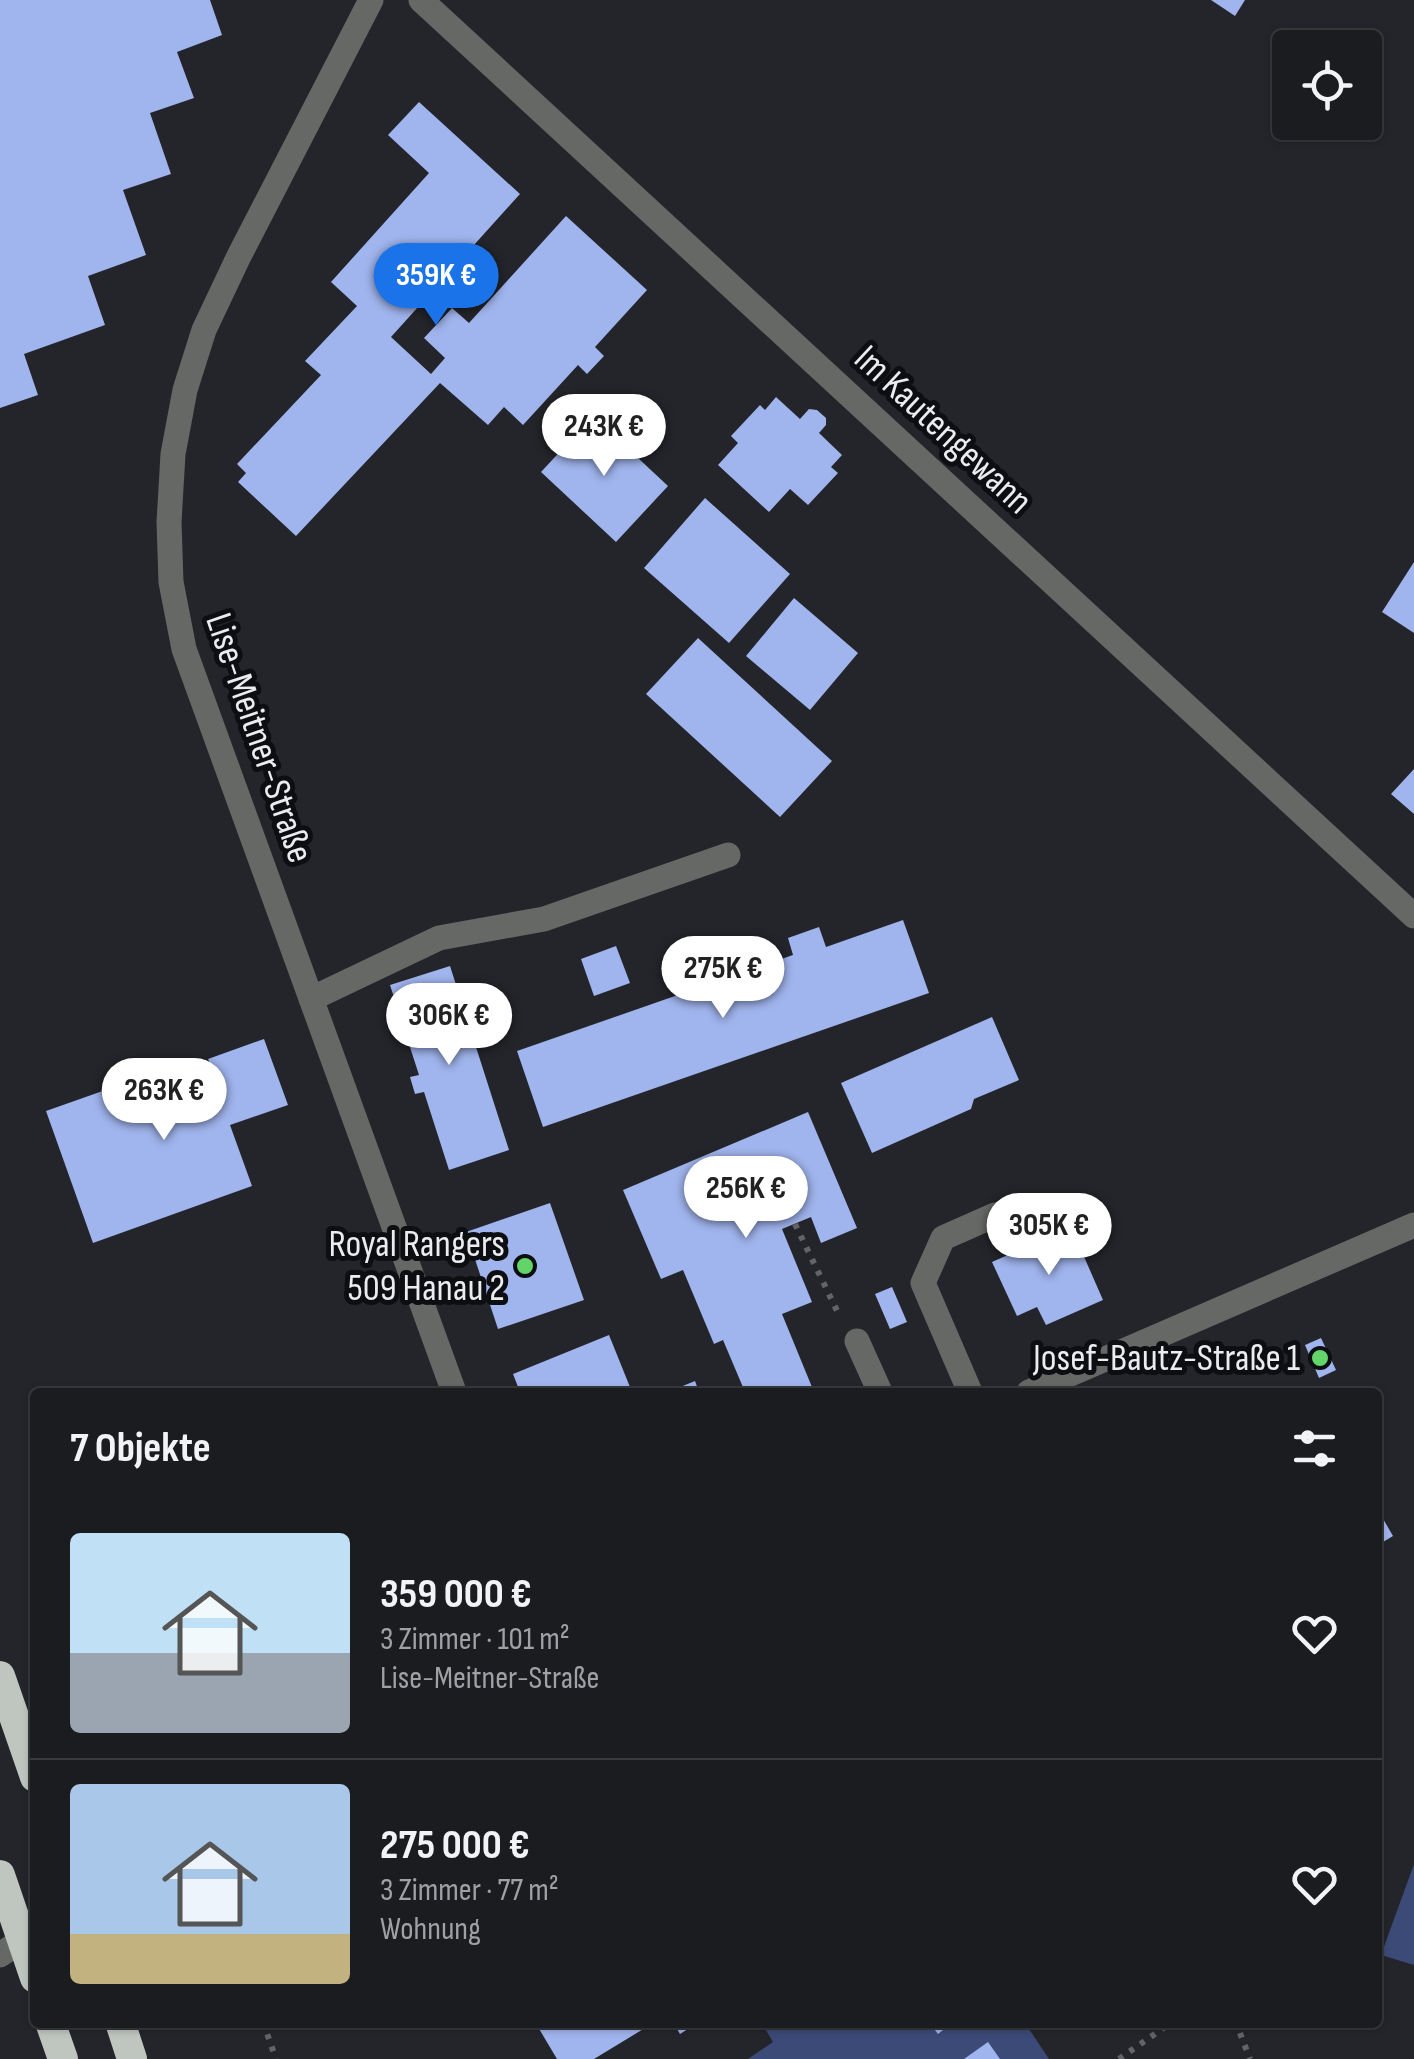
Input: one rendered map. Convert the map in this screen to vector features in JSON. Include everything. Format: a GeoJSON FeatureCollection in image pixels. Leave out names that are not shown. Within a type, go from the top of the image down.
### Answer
{"type":"FeatureCollection","features":[{"type":"Feature","properties":{"kind":"highway"},"geometry":{"type":"LineString","coordinates":[[0,1676],[30,1763]]}},
{"type":"Feature","properties":{"kind":"highway"},"geometry":{"type":"LineString","coordinates":[[0,1876],[30,1963]]}},
{"type":"Feature","properties":{"kind":"highway"},"geometry":{"type":"LineString","coordinates":[[53,2028],[62,2059]]}},
{"type":"Feature","properties":{"kind":"highway"},"geometry":{"type":"LineString","coordinates":[[122,2028],[132,2059]]}},
{"type":"Feature","properties":{"kind":"street","name":"Lise-Meitner-Straße"},"geometry":{"type":"LineString","coordinates":[[371,0],[204,330],[184,390],[173,454],[171,582],[184,649],[453,1388]]}},
{"type":"Feature","properties":{"kind":"street","name":"Im Kautengewann"},"geometry":{"type":"LineString","coordinates":[[421,0],[1414,916]]}},
{"type":"Feature","properties":{"kind":"street"},"geometry":{"type":"LineString","coordinates":[[311,999],[439,938],[544,920],[728,855]]}},
{"type":"Feature","properties":{"kind":"street"},"geometry":{"type":"LineString","coordinates":[[968,1388],[923,1283],[944,1238],[994,1215]]}},
{"type":"Feature","properties":{"kind":"street"},"geometry":{"type":"LineString","coordinates":[[1038,1388],[1414,1226]]}},
{"type":"Feature","properties":{"kind":"street"},"geometry":{"type":"LineString","coordinates":[[858,1341],[878,1388]]}},
{"type":"Feature","properties":{"kind":"street"},"geometry":{"type":"LineString","coordinates":[[0,1955],[30,1934]]}},
{"type":"Feature","properties":{"kind":"path"},"geometry":{"type":"LineString","coordinates":[[795,1224],[839,1315],[858,1341]]}},
{"type":"Feature","properties":{"kind":"path"},"geometry":{"type":"LineString","coordinates":[[264,2028],[276,2059]]}},
{"type":"Feature","properties":{"kind":"path"},"geometry":{"type":"LineString","coordinates":[[1119,2059],[1163,2028]]}},
{"type":"Feature","properties":{"kind":"path"},"geometry":{"type":"LineString","coordinates":[[1240,2033],[1250,2059]]}},
{"type":"Feature","properties":{"kind":"shaded area"},"geometry":{"type":"Polygon","coordinates":[[[1414,1864],[1414,1965],[1382,1952],[1414,1864]]]}},
{"type":"Feature","properties":{"kind":"shaded area"},"geometry":{"type":"Polygon","coordinates":[[[765,2028],[1028,2028],[1049,2059],[748,2059],[773,2042],[765,2028]]]}},
{"type":"Feature","properties":{"kind":"building"},"geometry":{"type":"Polygon","coordinates":[[[0,0],[210,0],[222,35],[177,52],[194,98],[150,113],[171,174],[123,190],[146,255],[88,276],[105,325],[24,354],[38,395],[0,408],[0,0]]]}},
{"type":"Feature","properties":{"kind":"building"},"geometry":{"type":"Polygon","coordinates":[[[1211,0],[1245,0],[1235,16],[1211,0]]]}},
{"type":"Feature","properties":{"kind":"building"},"geometry":{"type":"Polygon","coordinates":[[[419,102],[520,194],[391,337],[431,374],[445,358],[424,338],[452,308],[469,323],[566,216],[647,290],[595,347],[604,356],[587,374],[578,365],[523,425],[504,407],[488,425],[440,383],[296,536],[238,482],[246,473],[237,464],[321,375],[305,361],[357,306],[331,282],[429,173],[388,135],[419,102]]]}},
{"type":"Feature","properties":{"kind":"building"},"geometry":{"type":"Polygon","coordinates":[[[776,397],[800,419],[809,409],[817,410],[826,418],[819,433],[842,455],[831,467],[838,473],[808,505],[790,489],[769,512],[718,465],[738,443],[731,436],[760,405],[765,410],[776,397]]]}},
{"type":"Feature","properties":{"kind":"building"},"geometry":{"type":"Polygon","coordinates":[[[593,416],[668,486],[616,542],[541,472],[593,416]]]}},
{"type":"Feature","properties":{"kind":"building"},"geometry":{"type":"Polygon","coordinates":[[[705,498],[790,574],[729,643],[644,568],[705,498]]]}},
{"type":"Feature","properties":{"kind":"building"},"geometry":{"type":"Polygon","coordinates":[[[1414,562],[1414,633],[1382,612],[1414,562]]]}},
{"type":"Feature","properties":{"kind":"building"},"geometry":{"type":"Polygon","coordinates":[[[794,598],[858,653],[810,710],[746,656],[794,598]]]}},
{"type":"Feature","properties":{"kind":"building"},"geometry":{"type":"Polygon","coordinates":[[[698,638],[832,761],[780,817],[646,694],[698,638]]]}},
{"type":"Feature","properties":{"kind":"building"},"geometry":{"type":"Polygon","coordinates":[[[1414,769],[1414,814],[1391,794],[1414,769]]]}},
{"type":"Feature","properties":{"kind":"building"},"geometry":{"type":"Polygon","coordinates":[[[903,920],[929,993],[543,1127],[517,1051],[793,955],[788,938],[819,927],[826,947],[903,920]]]}},
{"type":"Feature","properties":{"kind":"building"},"geometry":{"type":"Polygon","coordinates":[[[616,946],[630,983],[594,996],[581,959],[616,946]]]}},
{"type":"Feature","properties":{"kind":"building"},"geometry":{"type":"Polygon","coordinates":[[[450,966],[509,1150],[449,1170],[424,1092],[415,1094],[410,1077],[419,1075],[390,985],[450,966]]]}},
{"type":"Feature","properties":{"kind":"building"},"geometry":{"type":"Polygon","coordinates":[[[992,1017],[1019,1080],[974,1099],[971,1109],[872,1153],[841,1083],[992,1017]]]}},
{"type":"Feature","properties":{"kind":"building"},"geometry":{"type":"Polygon","coordinates":[[[264,1039],[288,1105],[230,1125],[252,1186],[93,1243],[46,1111],[114,1087],[120,1104],[213,1071],[208,1059],[264,1039]]]}},
{"type":"Feature","properties":{"kind":"building"},"geometry":{"type":"Polygon","coordinates":[[[808,1112],[857,1228],[821,1243],[811,1217],[782,1229],[812,1302],[782,1314],[812,1388],[743,1388],[723,1340],[714,1344],[683,1270],[661,1279],[623,1190],[808,1112]]]}},
{"type":"Feature","properties":{"kind":"building","name":"Royal Rangers 509 Hanau 2"},"geometry":{"type":"Polygon","coordinates":[[[550,1203],[584,1300],[498,1329],[466,1232],[550,1203]]]}},
{"type":"Feature","properties":{"kind":"building"},"geometry":{"type":"Polygon","coordinates":[[[1071,1227],[1103,1300],[1046,1325],[1037,1307],[1017,1316],[992,1262],[1071,1227]]]}},
{"type":"Feature","properties":{"kind":"building"},"geometry":{"type":"Polygon","coordinates":[[[892,1287],[907,1322],[890,1329],[875,1294],[892,1287]]]}},
{"type":"Feature","properties":{"kind":"building"},"geometry":{"type":"Polygon","coordinates":[[[609,1335],[630,1388],[518,1388],[513,1374],[609,1335]]]}},
{"type":"Feature","properties":{"kind":"building","name":"Josef-Bautz-Straße 1"},"geometry":{"type":"Polygon","coordinates":[[[1321,1338],[1336,1370],[1319,1378],[1305,1345],[1321,1338]]]}},
{"type":"Feature","properties":{"kind":"building"},"geometry":{"type":"Polygon","coordinates":[[[695,1381],[698,1388],[678,1388],[695,1381]]]}},
{"type":"Feature","properties":{"kind":"building"},"geometry":{"type":"Polygon","coordinates":[[[1382,1517],[1393,1536],[1382,1543],[1382,1517]]]}},
{"type":"Feature","properties":{"kind":"building"},"geometry":{"type":"Polygon","coordinates":[[[539,2028],[645,2028],[594,2059],[557,2059],[539,2028]]]}},
{"type":"Feature","properties":{"kind":"building"},"geometry":{"type":"Polygon","coordinates":[[[988,2042],[1000,2059],[964,2059],[988,2042]]]}},
{"type":"Feature","properties":{"kind":"place","name":"Royal Rangers 509 Hanau 2"},"geometry":{"type":"Point","coordinates":[525,1266]}},
{"type":"Feature","properties":{"kind":"place","name":"Josef-Bautz-Straße 1"},"geometry":{"type":"Point","coordinates":[1320,1358]}}]}
